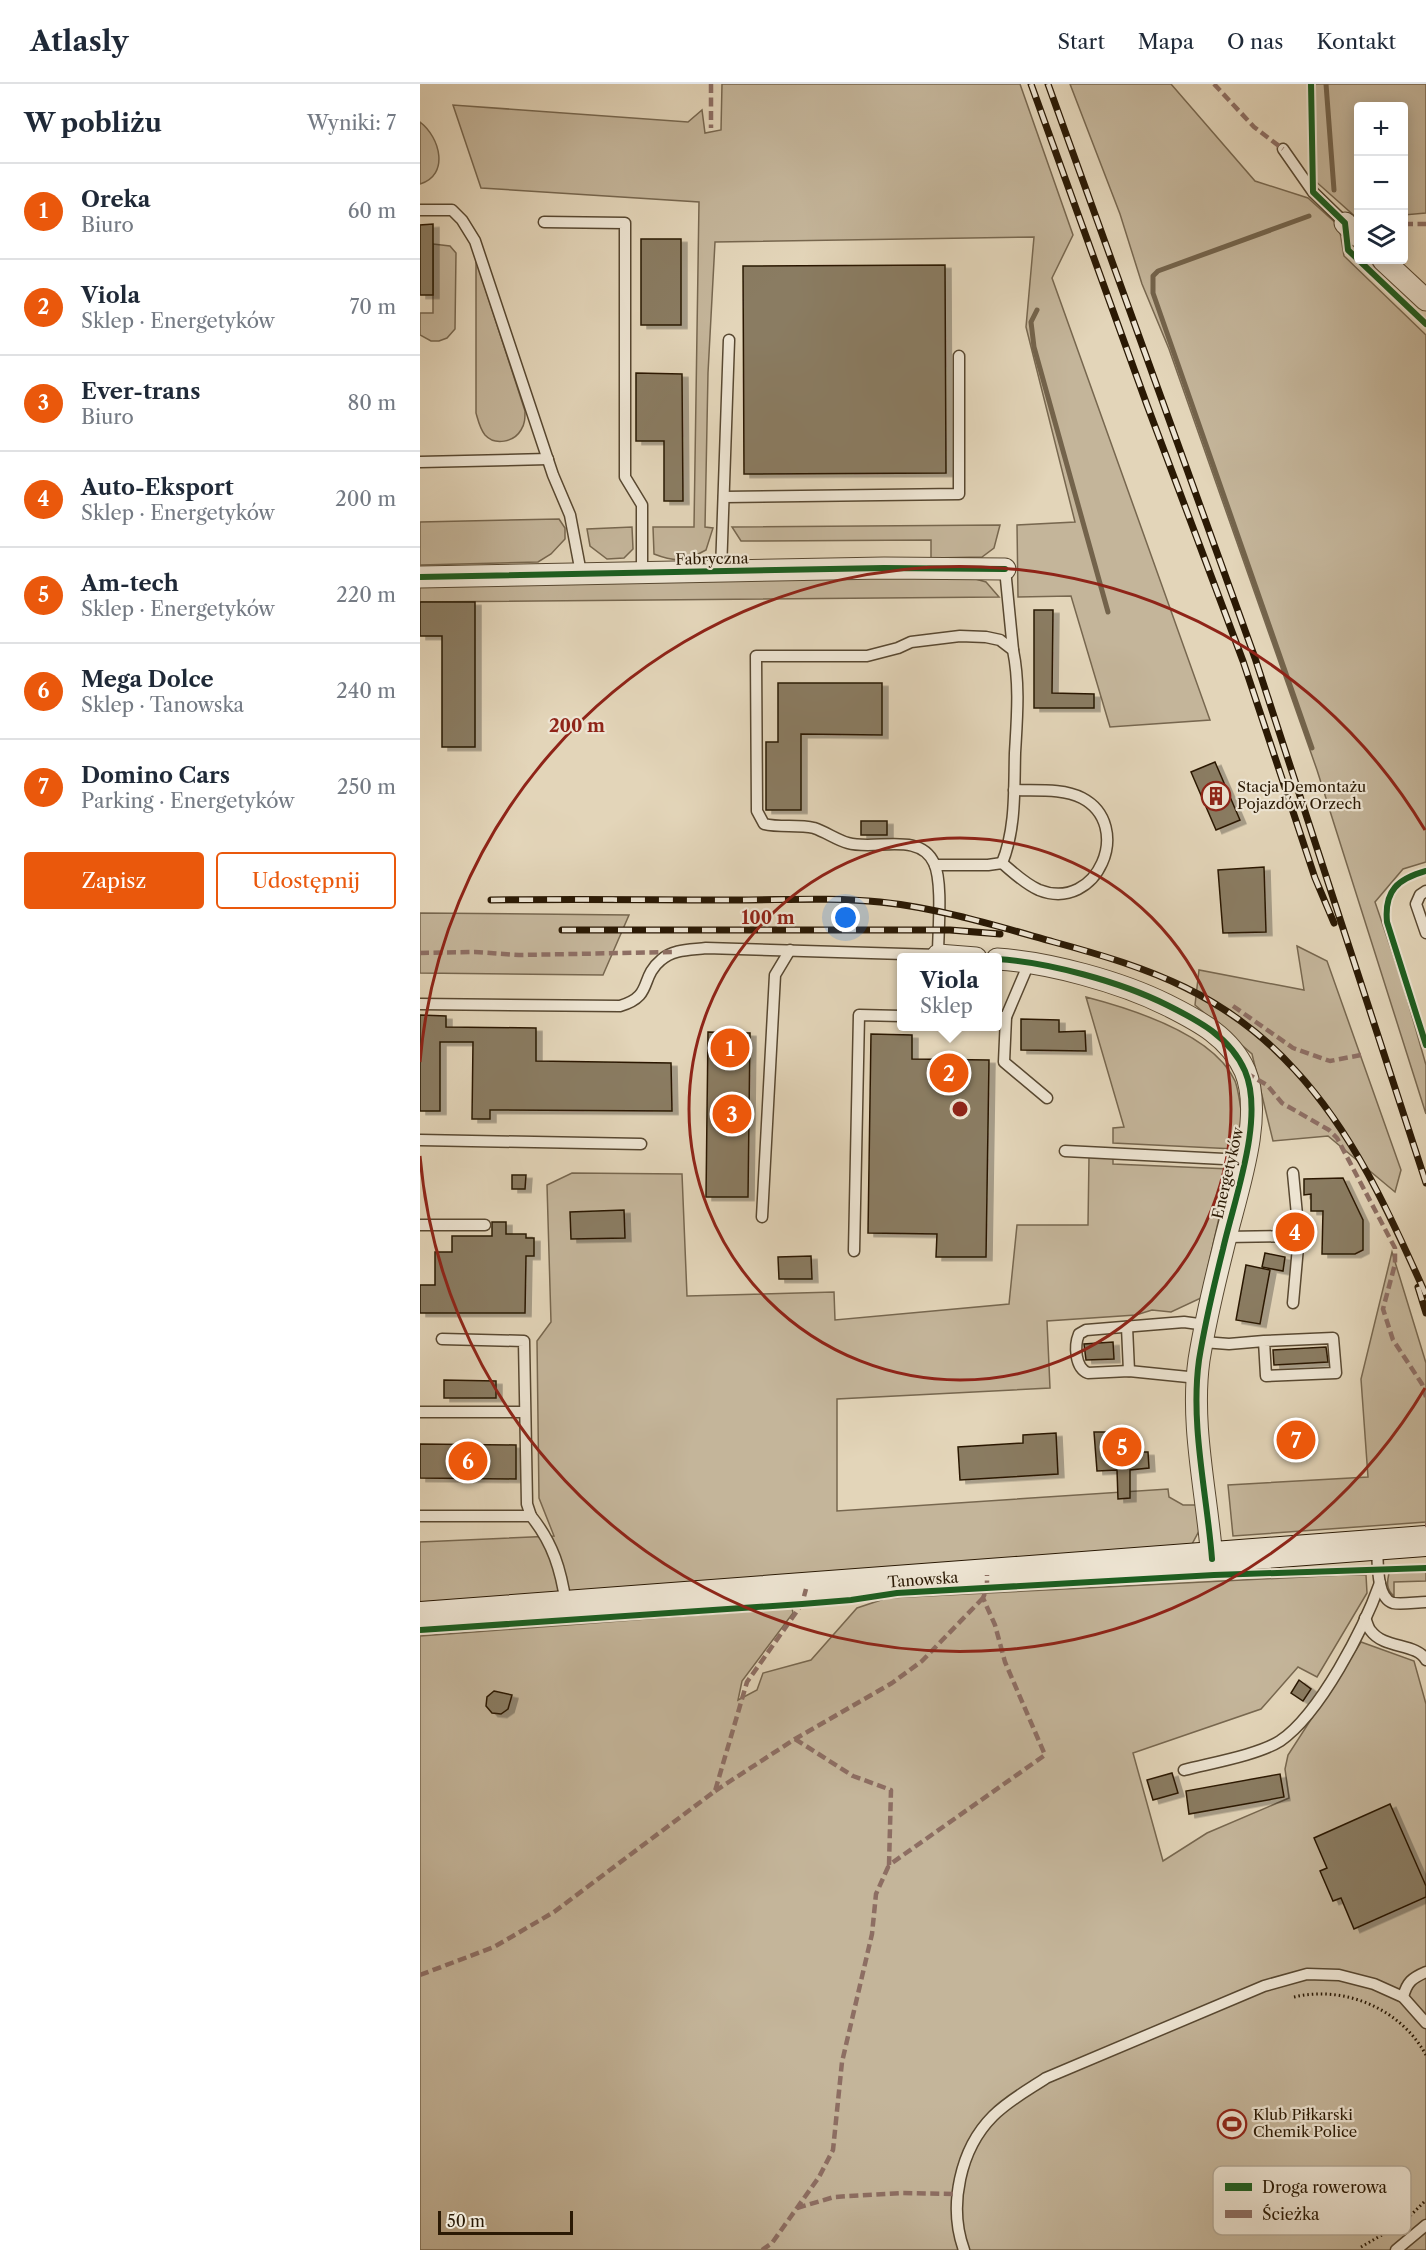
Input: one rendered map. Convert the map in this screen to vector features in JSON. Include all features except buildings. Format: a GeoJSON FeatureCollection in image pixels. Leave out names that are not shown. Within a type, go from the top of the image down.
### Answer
{"type":"FeatureCollection","features":[{"type":"Feature","properties":{"kind":"main road","name":"Tanowska"},"geometry":{"type":"LineString","coordinates":[[420,1617],[1212,1559],[1426,1541]]}},
{"type":"Feature","properties":{"kind":"street"},"geometry":{"type":"LineString","coordinates":[[1387,264],[1426,300]]}},
{"type":"Feature","properties":{"kind":"street","name":"Fabryczna"},"geometry":{"type":"LineString","coordinates":[[420,577],[642,572],[1005,569]]}},
{"type":"Feature","properties":{"kind":"street","name":"Energetyków"},"geometry":{"type":"LineString","coordinates":[[1002,960],[1080,974],[1156,999],[1199,1021],[1216,1033],[1239,1061],[1250,1089],[1251,1124],[1204,1334],[1198,1378],[1199,1441],[1212,1559]]}},
{"type":"Feature","properties":{"kind":"lane"},"geometry":{"type":"LineString","coordinates":[[1282,149],[1313,192],[1352,229]]}},
{"type":"Feature","properties":{"kind":"lane"},"geometry":{"type":"LineString","coordinates":[[420,210],[452,210],[462,220],[475,241],[548,459],[570,515],[581,573]]}},
{"type":"Feature","properties":{"kind":"lane"},"geometry":{"type":"LineString","coordinates":[[544,222],[626,223],[625,477],[642,505],[642,572]]}},
{"type":"Feature","properties":{"kind":"lane"},"geometry":{"type":"LineString","coordinates":[[721,571],[729,340]]}},
{"type":"Feature","properties":{"kind":"lane"},"geometry":{"type":"LineString","coordinates":[[724,497],[959,494],[959,356]]}},
{"type":"Feature","properties":{"kind":"lane"},"geometry":{"type":"LineString","coordinates":[[420,462],[548,459]]}},
{"type":"Feature","properties":{"kind":"lane"},"geometry":{"type":"LineString","coordinates":[[1002,863],[1009,847],[1014,790],[1018,674],[1013,650],[1005,569]]}},
{"type":"Feature","properties":{"kind":"lane"},"geometry":{"type":"LineString","coordinates":[[938,953],[938,896],[935,865],[929,855],[906,844],[849,843],[812,828],[778,827],[764,824],[757,811],[756,656],[867,656],[911,642],[960,636],[1000,640],[1013,650]]}},
{"type":"Feature","properties":{"kind":"lane"},"geometry":{"type":"LineString","coordinates":[[935,865],[1002,863],[1025,883],[1041,891],[1064,893],[1081,888],[1093,880],[1100,869],[1106,849],[1106,828],[1100,812],[1083,799],[1062,792],[1014,790]]}},
{"type":"Feature","properties":{"kind":"lane"},"geometry":{"type":"LineString","coordinates":[[1426,891],[1420,894],[1416,904],[1426,933]]}},
{"type":"Feature","properties":{"kind":"lane"},"geometry":{"type":"LineString","coordinates":[[420,1004],[620,1006],[633,1002],[645,990],[648,976],[661,959],[676,952],[706,948],[897,954]]}},
{"type":"Feature","properties":{"kind":"lane"},"geometry":{"type":"LineString","coordinates":[[762,1217],[775,975],[790,950]]}},
{"type":"Feature","properties":{"kind":"lane"},"geometry":{"type":"LineString","coordinates":[[1002,1015],[1029,963]]}},
{"type":"Feature","properties":{"kind":"lane"},"geometry":{"type":"LineString","coordinates":[[854,1251],[859,1015],[897,1016]]}},
{"type":"Feature","properties":{"kind":"lane"},"geometry":{"type":"LineString","coordinates":[[1002,1031],[1004,1062],[1047,1098]]}},
{"type":"Feature","properties":{"kind":"lane"},"geometry":{"type":"LineString","coordinates":[[420,1140],[641,1144]]}},
{"type":"Feature","properties":{"kind":"lane"},"geometry":{"type":"LineString","coordinates":[[1065,1151],[1244,1160]]}},
{"type":"Feature","properties":{"kind":"lane"},"geometry":{"type":"LineString","coordinates":[[1293,1173],[1299,1236],[1293,1303]]}},
{"type":"Feature","properties":{"kind":"lane"},"geometry":{"type":"LineString","coordinates":[[420,1225],[485,1225]]}},
{"type":"Feature","properties":{"kind":"lane"},"geometry":{"type":"LineString","coordinates":[[1225,1237],[1299,1236]]}},
{"type":"Feature","properties":{"kind":"lane"},"geometry":{"type":"LineString","coordinates":[[1198,1378],[1129,1371],[1088,1373],[1082,1371],[1078,1365],[1076,1340],[1079,1334],[1086,1330],[1184,1322],[1204,1334],[1229,1344],[1263,1341],[1333,1338],[1336,1373],[1266,1376],[1263,1341]]}},
{"type":"Feature","properties":{"kind":"lane"},"geometry":{"type":"LineString","coordinates":[[1127,1327],[1129,1371]]}},
{"type":"Feature","properties":{"kind":"lane"},"geometry":{"type":"LineString","coordinates":[[442,1339],[524,1341],[527,1504],[531,1516],[554,1551],[560,1569],[566,1607]]}},
{"type":"Feature","properties":{"kind":"lane"},"geometry":{"type":"LineString","coordinates":[[420,1412],[524,1412]]}},
{"type":"Feature","properties":{"kind":"lane"},"geometry":{"type":"LineString","coordinates":[[420,1516],[531,1516]]}},
{"type":"Feature","properties":{"kind":"lane"},"geometry":{"type":"LineString","coordinates":[[1377,1546],[1380,1583],[1385,1598],[1393,1603],[1426,1602]]}},
{"type":"Feature","properties":{"kind":"lane"},"geometry":{"type":"LineString","coordinates":[[1184,1770],[1266,1748],[1280,1741],[1295,1728],[1319,1699],[1365,1618],[1380,1583]]}},
{"type":"Feature","properties":{"kind":"lane"},"geometry":{"type":"LineString","coordinates":[[1365,1618],[1371,1631],[1382,1641],[1420,1653],[1426,1660]]}},
{"type":"Feature","properties":{"kind":"lane"},"geometry":{"type":"LineString","coordinates":[[1403,1997],[1406,1986],[1412,1978],[1426,1972]]}},
{"type":"Feature","properties":{"kind":"lane"},"geometry":{"type":"LineString","coordinates":[[964,2250],[959,2237],[956,2216],[957,2194],[962,2169],[976,2139],[992,2117],[1014,2098],[1046,2078],[1264,1986],[1307,1974],[1339,1975],[1374,1984],[1403,1997],[1426,2023]]}},
{"type":"Feature","properties":{"kind":"lane"},"geometry":{"type":"LineString","coordinates":[[1396,2250],[1426,2225]]}},
{"type":"Feature","properties":{"kind":"path"},"geometry":{"type":"LineString","coordinates":[[1294,1997],[1332,1994],[1363,2001],[1402,2024],[1426,2055]]}},
{"type":"Feature","properties":{"kind":"path"},"geometry":{"type":"LineString","coordinates":[[1411,2215],[1426,2200]]}},
{"type":"Feature","properties":{"kind":"path"},"geometry":{"type":"LineString","coordinates":[[1361,2247],[1382,2235]]}},
{"type":"Feature","properties":{"kind":"shaded area"},"geometry":{"type":"Polygon","coordinates":[[[722,84],[1020,84],[1073,235],[1052,278],[1210,720],[1110,727],[1071,596],[1018,597],[1017,525],[1075,522],[1026,327],[1034,237],[715,242],[708,373],[705,527],[713,528],[706,550],[693,557],[675,560],[654,554],[653,527],[694,527],[699,202],[481,188],[453,105],[688,122],[702,110],[705,133],[721,130],[722,84]]]}},
{"type":"Feature","properties":{"kind":"shaded area"},"geometry":{"type":"Polygon","coordinates":[[[1070,84],[1171,84],[1255,181],[1308,198],[1339,226],[1344,256],[1426,335],[1426,862],[1403,869],[1375,902],[1402,981],[1426,1065],[1426,1114],[1317,770],[1169,349],[1142,284],[1120,214],[1070,84]]]}},
{"type":"Feature","properties":{"kind":"shaded area"},"geometry":{"type":"Polygon","coordinates":[[[1315,84],[1426,84],[1426,213],[1408,215],[1408,102],[1354,102],[1354,215],[1313,179],[1315,84]]]}},
{"type":"Feature","properties":{"kind":"shaded area"},"geometry":{"type":"Polygon","coordinates":[[[420,122],[433,137],[439,155],[435,173],[420,184],[420,122]]]}},
{"type":"Feature","properties":{"kind":"shaded area"},"geometry":{"type":"Polygon","coordinates":[[[433,244],[450,246],[456,253],[455,329],[447,338],[439,341],[431,341],[420,335],[420,313],[433,313],[433,244]]]}},
{"type":"Feature","properties":{"kind":"shaded area"},"geometry":{"type":"Polygon","coordinates":[[[476,260],[525,411],[521,430],[514,437],[504,441],[494,441],[485,435],[476,413],[476,260]]]}},
{"type":"Feature","properties":{"kind":"shaded area"},"geometry":{"type":"Polygon","coordinates":[[[559,519],[565,528],[565,539],[551,554],[538,562],[420,565],[420,522],[559,519]]]}},
{"type":"Feature","properties":{"kind":"shaded area"},"geometry":{"type":"Polygon","coordinates":[[[1000,525],[994,548],[982,557],[931,558],[931,540],[741,541],[732,527],[1000,525]]]}},
{"type":"Feature","properties":{"kind":"shaded area"},"geometry":{"type":"Polygon","coordinates":[[[632,527],[633,549],[624,558],[607,559],[590,546],[587,529],[632,527]]]}},
{"type":"Feature","properties":{"kind":"shaded area"},"geometry":{"type":"Polygon","coordinates":[[[965,576],[986,582],[999,597],[420,602],[420,585],[965,576]]]}},
{"type":"Feature","properties":{"kind":"shaded area"},"geometry":{"type":"Polygon","coordinates":[[[420,913],[629,915],[603,975],[420,973],[420,913]]]}},
{"type":"Feature","properties":{"kind":"shaded area"},"geometry":{"type":"Polygon","coordinates":[[[1297,946],[1327,961],[1401,1170],[1395,1192],[1328,1136],[1273,1141],[1252,1054],[1195,1005],[1199,970],[1304,990],[1297,946]]]}},
{"type":"Feature","properties":{"kind":"shaded area"},"geometry":{"type":"Polygon","coordinates":[[[1086,997],[1170,1026],[1209,1050],[1224,1065],[1235,1081],[1239,1095],[1242,1122],[1235,1149],[1113,1143],[1113,1128],[1124,1127],[1086,997]]]}},
{"type":"Feature","properties":{"kind":"shaded area"},"geometry":{"type":"Polygon","coordinates":[[[1089,1157],[1113,1158],[1113,1164],[1230,1169],[1201,1298],[1171,1312],[1152,1310],[1136,1315],[1047,1321],[1050,1388],[837,1399],[837,1511],[1168,1489],[1169,1497],[1183,1505],[1198,1505],[1200,1529],[1192,1544],[420,1606],[420,1542],[554,1536],[539,1498],[537,1341],[551,1322],[547,1185],[572,1173],[682,1174],[687,1296],[834,1292],[835,1320],[1009,1304],[1017,1225],[1088,1225],[1089,1157]]]}},
{"type":"Feature","properties":{"kind":"shaded area"},"geometry":{"type":"Polygon","coordinates":[[[1392,1252],[1426,1363],[1426,1522],[1233,1536],[1228,1485],[1368,1477],[1361,1379],[1392,1252]]]}},
{"type":"Feature","properties":{"kind":"shaded area"},"geometry":{"type":"Polygon","coordinates":[[[1426,1572],[1426,1581],[1394,1582],[1394,1596],[1388,1588],[1389,1573],[1426,1572]]]}},
{"type":"Feature","properties":{"kind":"shaded area"},"geometry":{"type":"Polygon","coordinates":[[[1366,1575],[1367,1593],[1317,1677],[1298,1667],[1261,1709],[1133,1753],[1163,1861],[1207,1833],[1289,1798],[1285,1769],[1288,1755],[1361,1642],[1414,1661],[1426,1704],[1426,2250],[420,2250],[420,1636],[792,1608],[793,1613],[742,1681],[738,1700],[757,1690],[763,1673],[811,1660],[857,1608],[887,1598],[1366,1575]]]}},
{"type":"Feature","properties":{"kind":"waterway"},"geometry":{"type":"LineString","coordinates":[[1326,84],[1334,190]]}},
{"type":"Feature","properties":{"kind":"waterway"},"geometry":{"type":"LineString","coordinates":[[1309,216],[1158,271],[1153,276],[1153,293],[1312,748]]}},
{"type":"Feature","properties":{"kind":"waterway"},"geometry":{"type":"LineString","coordinates":[[1037,310],[1031,322],[1034,347],[1108,612]]}},
{"type":"Feature","properties":{"kind":"railway"},"geometry":{"type":"LineString","coordinates":[[1031,84],[1147,405],[1243,661],[1315,878],[1334,923]]}},
{"type":"Feature","properties":{"kind":"railway"},"geometry":{"type":"LineString","coordinates":[[1048,84],[1255,658],[1426,1183]]}},
{"type":"Feature","properties":{"kind":"railway"},"geometry":{"type":"LineString","coordinates":[[491,900],[826,899],[880,902],[946,913],[989,924],[1122,962],[1185,987],[1214,1003],[1269,1044],[1316,1095],[1336,1121],[1370,1177],[1426,1295]]}},
{"type":"Feature","properties":{"kind":"railway"},"geometry":{"type":"LineString","coordinates":[[562,930],[950,930],[1000,934]]}},
{"type":"Feature","properties":{"kind":"railway"},"geometry":{"type":"LineString","coordinates":[[1418,1287],[1426,1313]]}},
{"type":"Feature","properties":{"kind":"marked path"},"geometry":{"type":"LineString","coordinates":[[711,84],[711,128]]}},
{"type":"Feature","properties":{"kind":"marked path"},"geometry":{"type":"LineString","coordinates":[[1214,84],[1254,127],[1283,149]]}},
{"type":"Feature","properties":{"kind":"marked path"},"geometry":{"type":"LineString","coordinates":[[1408,224],[1426,224]]}},
{"type":"Feature","properties":{"kind":"marked path"},"geometry":{"type":"LineString","coordinates":[[420,953],[475,952],[519,955],[676,952]]}},
{"type":"Feature","properties":{"kind":"marked path"},"geometry":{"type":"LineString","coordinates":[[1233,1006],[1293,1048],[1330,1061],[1361,1055]]}},
{"type":"Feature","properties":{"kind":"marked path"},"geometry":{"type":"LineString","coordinates":[[1246,1073],[1267,1085],[1282,1103],[1329,1130],[1337,1138],[1395,1248],[1395,1264],[1383,1309],[1393,1340],[1422,1384],[1426,1397]]}},
{"type":"Feature","properties":{"kind":"marked path"},"geometry":{"type":"LineString","coordinates":[[795,1739],[853,1776],[891,1790],[889,1865],[1045,1755],[1005,1662],[995,1625],[983,1598],[987,1588],[987,1575]]}},
{"type":"Feature","properties":{"kind":"marked path"},"geometry":{"type":"LineString","coordinates":[[420,1975],[494,1947],[554,1912],[715,1791],[747,1682],[802,1604],[806,1589]]}},
{"type":"Feature","properties":{"kind":"marked path"},"geometry":{"type":"LineString","coordinates":[[715,1791],[795,1739],[892,1683],[922,1661],[983,1598]]}},
{"type":"Feature","properties":{"kind":"marked path"},"geometry":{"type":"LineString","coordinates":[[762,2250],[772,2243],[819,2177],[833,2150],[842,2062],[872,1934],[876,1894],[889,1865]]}},
{"type":"Feature","properties":{"kind":"marked path"},"geometry":{"type":"LineString","coordinates":[[797,2208],[834,2197],[901,2193],[957,2194]]}},
{"type":"Feature","properties":{"kind":"cycle path"},"geometry":{"type":"LineString","coordinates":[[1311,84],[1313,192],[1345,223],[1348,250],[1426,324]]}},
{"type":"Feature","properties":{"kind":"cycle path"},"geometry":{"type":"LineString","coordinates":[[420,577],[884,568],[1005,569]]}},
{"type":"Feature","properties":{"kind":"cycle path"},"geometry":{"type":"LineString","coordinates":[[1426,871],[1408,878],[1395,888],[1388,902],[1387,911],[1387,922],[1426,1045]]}},
{"type":"Feature","properties":{"kind":"cycle path"},"geometry":{"type":"LineString","coordinates":[[1002,960],[1039,964],[1106,981],[1167,1005],[1191,1017],[1222,1039],[1239,1059],[1245,1071],[1252,1112],[1250,1135],[1207,1318],[1197,1385],[1198,1434],[1212,1559]]}},
{"type":"Feature","properties":{"kind":"cycle path"},"geometry":{"type":"LineString","coordinates":[[420,1630],[802,1604],[897,1593],[1214,1575],[1426,1568]]}},
{"type":"Feature","properties":{"kind":"place","name":"Stacja Demontażu Pojazdów Orzech"},"geometry":{"type":"Point","coordinates":[1216,796]}},
{"type":"Feature","properties":{"kind":"place","name":"Oreka"},"geometry":{"type":"Point","coordinates":[730,1048]}},
{"type":"Feature","properties":{"kind":"place","name":"Viola"},"geometry":{"type":"Point","coordinates":[949,1073]}},
{"type":"Feature","properties":{"kind":"place","name":"Ever-trans"},"geometry":{"type":"Point","coordinates":[732,1114]}},
{"type":"Feature","properties":{"kind":"place","name":"Auto-Eksport"},"geometry":{"type":"Point","coordinates":[1295,1232]}},
{"type":"Feature","properties":{"kind":"place","name":"Domino Cars"},"geometry":{"type":"Point","coordinates":[1296,1440]}},
{"type":"Feature","properties":{"kind":"place","name":"Am-tech"},"geometry":{"type":"Point","coordinates":[1122,1447]}},
{"type":"Feature","properties":{"kind":"place","name":"Mega Dolce"},"geometry":{"type":"Point","coordinates":[468,1461]}},
{"type":"Feature","properties":{"kind":"place","name":"Klub Piłkarski Chemik Police"},"geometry":{"type":"Point","coordinates":[1232,2124]}}]}
